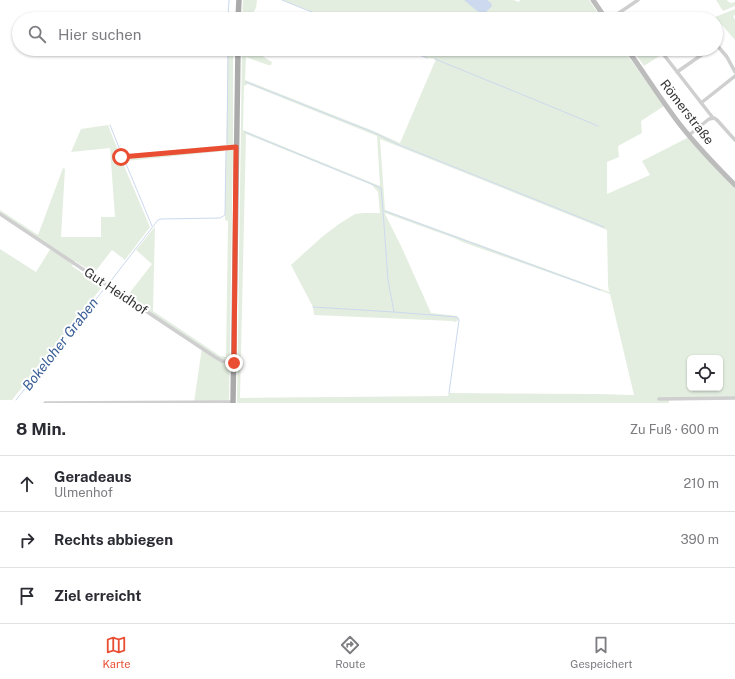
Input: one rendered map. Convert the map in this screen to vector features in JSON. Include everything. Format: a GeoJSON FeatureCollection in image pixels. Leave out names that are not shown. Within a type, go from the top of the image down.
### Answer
{"type":"FeatureCollection","features":[{"type":"Feature","properties":{"kind":"main road"},"geometry":{"type":"LineString","coordinates":[[238,0],[238,12]]}},
{"type":"Feature","properties":{"kind":"main road"},"geometry":{"type":"LineString","coordinates":[[233,402],[238,56]]}},
{"type":"Feature","properties":{"kind":"street"},"geometry":{"type":"LineString","coordinates":[[593,0],[601,12]]}},
{"type":"Feature","properties":{"kind":"street"},"geometry":{"type":"LineString","coordinates":[[620,12],[638,0]]}},
{"type":"Feature","properties":{"kind":"street"},"geometry":{"type":"LineString","coordinates":[[723,52],[735,72]]}},
{"type":"Feature","properties":{"kind":"street","name":"Römerstraße"},"geometry":{"type":"LineString","coordinates":[[632,56],[689,135],[735,185]]}},
{"type":"Feature","properties":{"kind":"street"},"geometry":{"type":"LineString","coordinates":[[665,56],[713,118],[717,120],[735,140]]}},
{"type":"Feature","properties":{"kind":"street"},"geometry":{"type":"LineString","coordinates":[[677,72],[700,56]]}},
{"type":"Feature","properties":{"kind":"street"},"geometry":{"type":"LineString","coordinates":[[701,103],[735,76]]}},
{"type":"Feature","properties":{"kind":"street"},"geometry":{"type":"LineString","coordinates":[[689,135],[709,119],[713,118]]}},
{"type":"Feature","properties":{"kind":"street"},"geometry":{"type":"LineString","coordinates":[[121,157],[236,147]]}},
{"type":"Feature","properties":{"kind":"street","name":"Gut Heidhof"},"geometry":{"type":"LineString","coordinates":[[0,214],[215,357],[222,361],[234,363]]}},
{"type":"Feature","properties":{"kind":"street"},"geometry":{"type":"LineString","coordinates":[[659,399],[735,398]]}},
{"type":"Feature","properties":{"kind":"street"},"geometry":{"type":"LineString","coordinates":[[45,403],[233,402]]}},
{"type":"Feature","properties":{"kind":"green space"},"geometry":{"type":"Polygon","coordinates":[[[243,0],[257,0],[256,8],[253,12],[242,12],[243,0]]]}},
{"type":"Feature","properties":{"kind":"green space"},"geometry":{"type":"Polygon","coordinates":[[[282,0],[513,0],[519,2],[520,0],[589,0],[597,12],[312,12],[282,0]]]}},
{"type":"Feature","properties":{"kind":"green space"},"geometry":{"type":"Polygon","coordinates":[[[716,0],[727,0],[730,3],[735,2],[735,6],[723,11],[716,0]]]}},
{"type":"Feature","properties":{"kind":"green space"},"geometry":{"type":"Polygon","coordinates":[[[735,9],[735,15],[733,16],[735,20],[735,40],[723,26],[723,14],[735,9]]]}},
{"type":"Feature","properties":{"kind":"green space"},"geometry":{"type":"Polygon","coordinates":[[[228,56],[233,56],[229,403],[194,402],[202,348],[141,308],[144,305],[128,295],[152,264],[136,250],[155,227],[153,311],[220,356],[226,357],[228,221],[225,220],[228,56]]]}},
{"type":"Feature","properties":{"kind":"green space"},"geometry":{"type":"Polygon","coordinates":[[[242,56],[263,56],[272,62],[271,65],[268,65],[246,57],[245,80],[400,143],[436,59],[422,56],[628,56],[664,106],[641,121],[642,133],[618,146],[619,157],[607,162],[607,194],[650,175],[642,161],[689,137],[722,175],[735,187],[735,398],[669,400],[669,403],[237,403],[242,56]],[[248,84],[244,86],[243,130],[380,186],[377,136],[248,84]],[[246,134],[240,398],[448,396],[449,393],[634,395],[610,294],[385,213],[431,313],[457,316],[459,320],[455,322],[314,315],[313,307],[291,265],[323,236],[355,214],[380,213],[378,192],[372,185],[246,134]],[[380,139],[385,210],[609,292],[607,230],[380,139]]]}},
{"type":"Feature","properties":{"kind":"green space"},"geometry":{"type":"Polygon","coordinates":[[[637,56],[659,56],[644,66],[637,56]]]}},
{"type":"Feature","properties":{"kind":"green space"},"geometry":{"type":"Polygon","coordinates":[[[108,125],[150,227],[125,260],[112,250],[94,273],[75,261],[72,266],[102,287],[12,400],[0,400],[0,249],[36,272],[51,248],[0,214],[0,210],[38,235],[63,168],[65,169],[61,237],[101,237],[101,217],[115,217],[110,148],[71,152],[81,129],[108,125]]]}},
{"type":"Feature","properties":{"kind":"green space"},"geometry":{"type":"Polygon","coordinates":[[[225,145],[224,151],[126,161],[123,155],[225,145]]]}},
{"type":"Feature","properties":{"kind":"water"},"geometry":{"type":"Polygon","coordinates":[[[464,0],[487,0],[492,6],[486,12],[480,12],[464,0]]]}},
{"type":"Feature","properties":{"kind":"waterway","name":"Bokeloher Graben"},"geometry":{"type":"LineString","coordinates":[[228,12],[229,0]]}},
{"type":"Feature","properties":{"kind":"waterway"},"geometry":{"type":"LineString","coordinates":[[282,0],[312,12]]}},
{"type":"Feature","properties":{"kind":"waterway","name":"Bokeloher Graben"},"geometry":{"type":"LineString","coordinates":[[227,144],[228,56]]}},
{"type":"Feature","properties":{"kind":"waterway"},"geometry":{"type":"LineString","coordinates":[[422,56],[427,58]]}},
{"type":"Feature","properties":{"kind":"waterway"},"geometry":{"type":"LineString","coordinates":[[435,59],[598,126]]}},
{"type":"Feature","properties":{"kind":"waterway"},"geometry":{"type":"LineString","coordinates":[[246,82],[604,227]]}},
{"type":"Feature","properties":{"kind":"waterway"},"geometry":{"type":"LineString","coordinates":[[110,125],[122,155]]}},
{"type":"Feature","properties":{"kind":"waterway"},"geometry":{"type":"LineString","coordinates":[[245,132],[381,188],[388,280],[394,312]]}},
{"type":"Feature","properties":{"kind":"waterway","name":"Bokeloher Graben"},"geometry":{"type":"LineString","coordinates":[[110,282],[158,220],[220,218],[225,215],[226,151]]}},
{"type":"Feature","properties":{"kind":"waterway"},"geometry":{"type":"LineString","coordinates":[[124,159],[152,226]]}},
{"type":"Feature","properties":{"kind":"waterway"},"geometry":{"type":"LineString","coordinates":[[385,211],[600,290]]}},
{"type":"Feature","properties":{"kind":"waterway","name":"Bokeloher Graben"},"geometry":{"type":"LineString","coordinates":[[16,400],[104,289]]}},
{"type":"Feature","properties":{"kind":"waterway"},"geometry":{"type":"LineString","coordinates":[[313,307],[457,317],[459,320],[449,393]]}},
{"type":"Feature","properties":{"kind":"route"},"geometry":{"type":"LineString","coordinates":[[121,157],[236,147],[234,363]]}}]}
